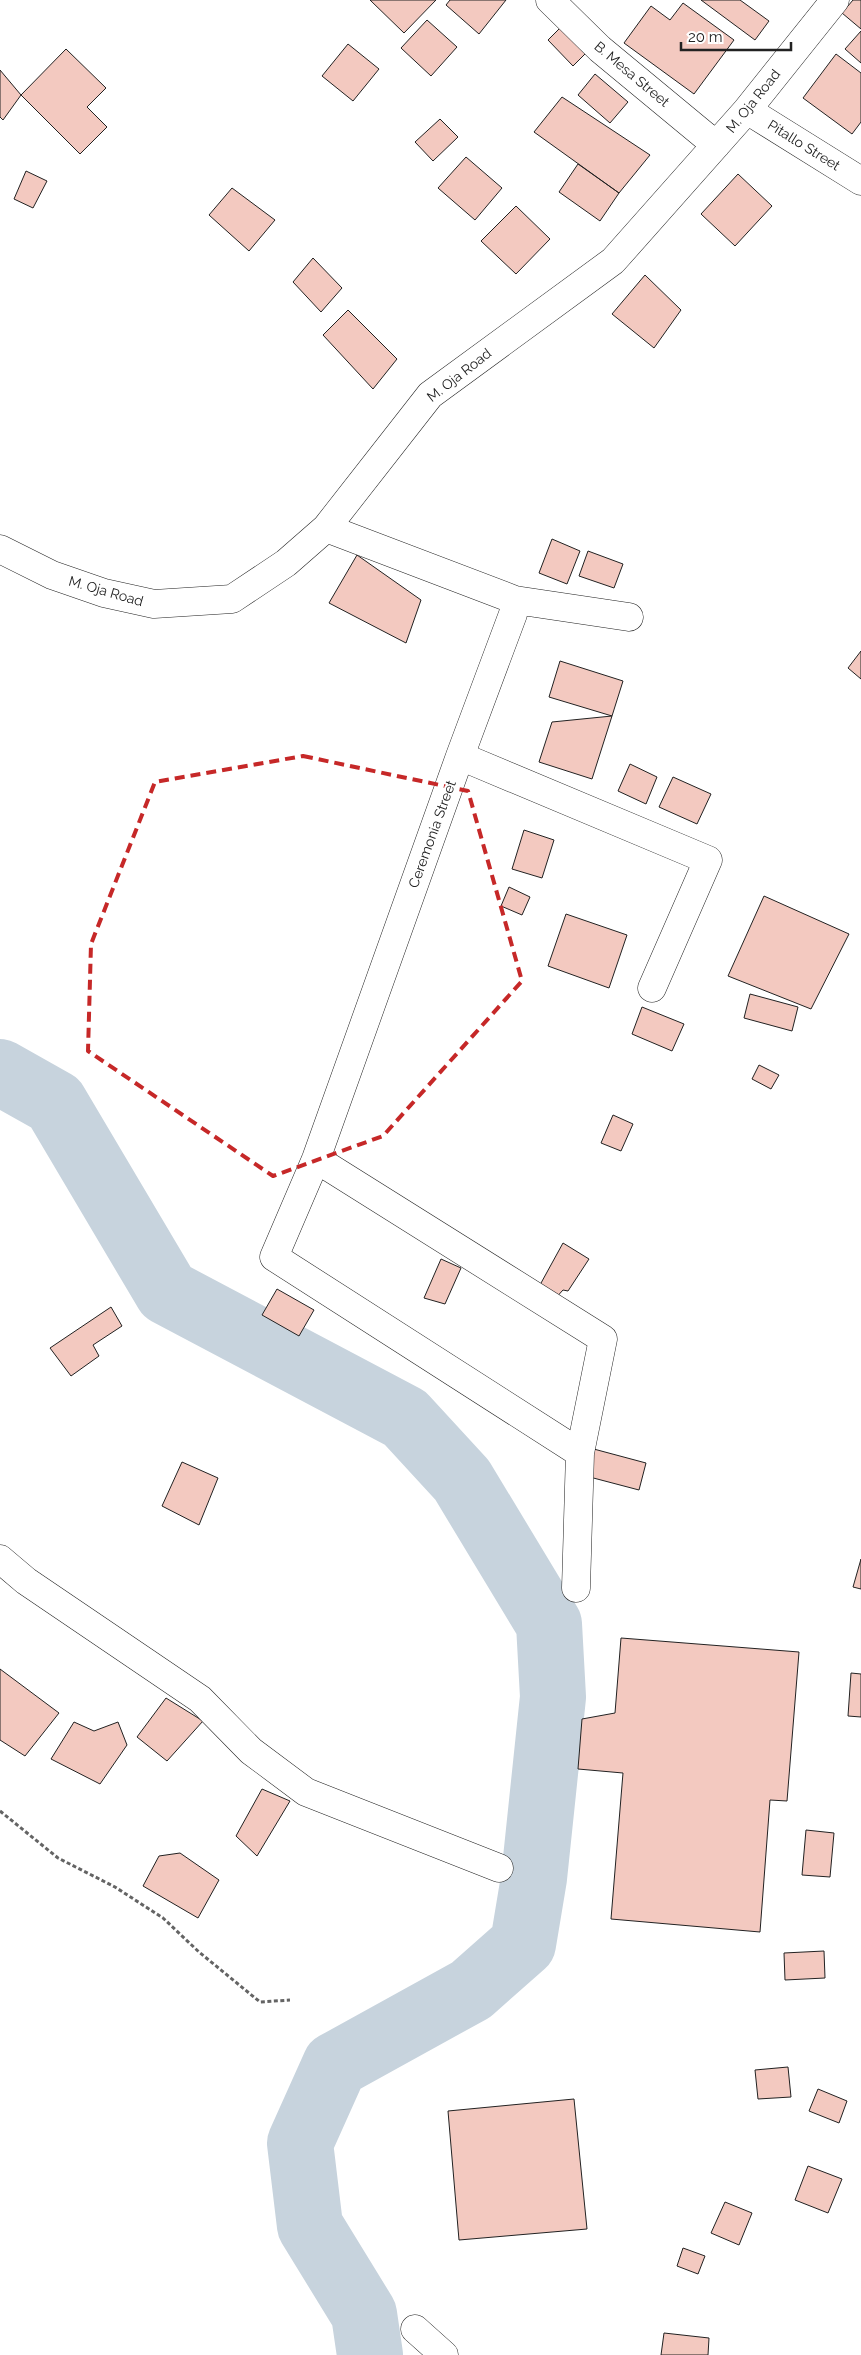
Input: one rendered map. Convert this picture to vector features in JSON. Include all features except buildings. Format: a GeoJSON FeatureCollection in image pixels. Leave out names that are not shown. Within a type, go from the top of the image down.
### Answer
{"type":"FeatureCollection","features":[{"type":"Feature","properties":{"kind":"street","name":"B. Mesa Street"},"geometry":{"type":"LineString","coordinates":[[550,0],[600,49],[716,145]]}},
{"type":"Feature","properties":{"kind":"street","name":"M. Oja Road"},"geometry":{"type":"LineString","coordinates":[[0,549],[52,575],[104,593],[154,604],[232,599],[286,563],[326,528],[430,394],[613,261],[747,110],[835,0]]}},
{"type":"Feature","properties":{"kind":"street","name":"Pitallo Street"},"geometry":{"type":"LineString","coordinates":[[747,110],[861,181]]}},
{"type":"Feature","properties":{"kind":"street"},"geometry":{"type":"LineString","coordinates":[[326,528],[515,600],[629,616]]}},
{"type":"Feature","properties":{"kind":"street","name":"Ceremonia Street"},"geometry":{"type":"LineString","coordinates":[[515,600],[514,614],[460,756],[316,1159],[274,1257],[580,1453]]}},
{"type":"Feature","properties":{"kind":"street"},"geometry":{"type":"LineString","coordinates":[[460,756],[708,860],[652,988]]}},
{"type":"Feature","properties":{"kind":"street"},"geometry":{"type":"LineString","coordinates":[[316,1159],[603,1339],[580,1453],[576,1588]]}},
{"type":"Feature","properties":{"kind":"street"},"geometry":{"type":"LineString","coordinates":[[0,1559],[26,1581],[200,1698],[251,1751],[306,1792],[499,1868]]}},
{"type":"Feature","properties":{"kind":"street"},"geometry":{"type":"LineString","coordinates":[[415,2328],[444,2355]]}},
{"type":"Feature","properties":{"kind":"path"},"geometry":{"type":"LineString","coordinates":[[0,1811],[58,1858],[115,1887],[163,1918],[199,1952],[260,2002],[290,2000]]}},
{"type":"Feature","properties":{"kind":"highlighted area"},"geometry":{"type":"Polygon","coordinates":[[[303,756],[468,791],[522,981],[383,1136],[273,1176],[88,1051],[91,944],[155,782],[303,756]]]}},
{"type":"Feature","properties":{"kind":"waterway"},"geometry":{"type":"LineString","coordinates":[[0,1072],[55,1103],[167,1292],[405,1418],[462,1480],[549,1624],[553,1697],[534,1878],[523,1944],[471,1990],[335,2065],[300,2143],[310,2226],[364,2314],[370,2355]]}}]}
